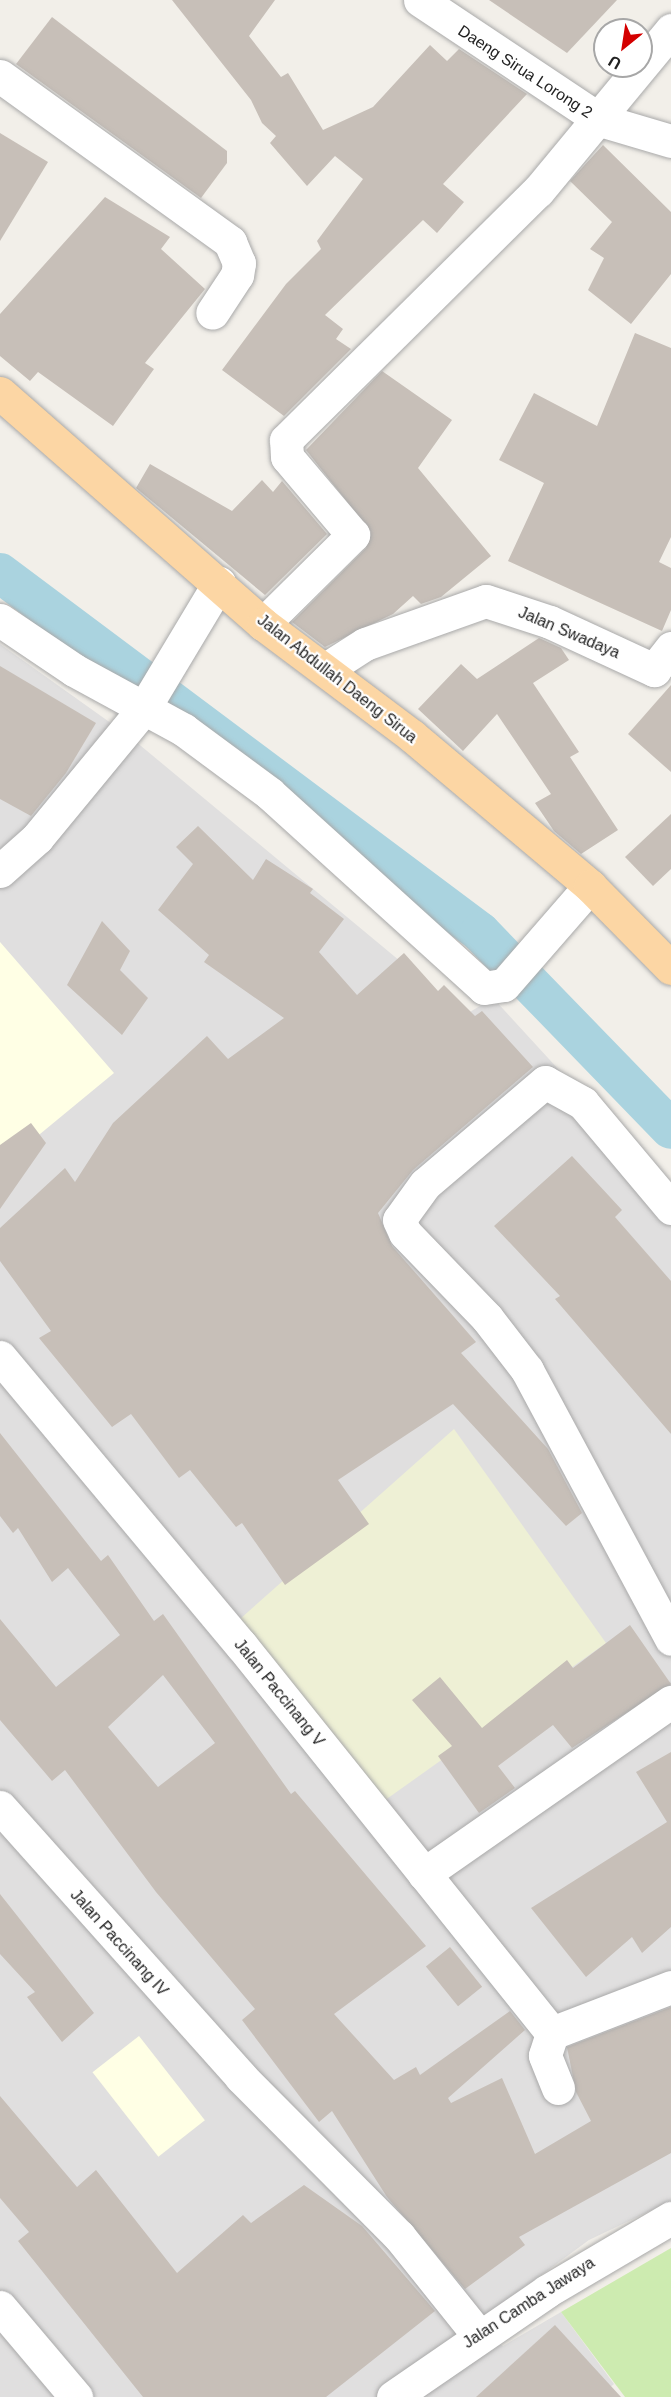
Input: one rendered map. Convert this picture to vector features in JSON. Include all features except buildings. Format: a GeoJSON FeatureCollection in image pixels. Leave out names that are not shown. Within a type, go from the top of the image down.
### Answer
{"type":"FeatureCollection","features":[{"type":"Feature","properties":{"kind":"main road","name":"Jalan Abdullah Daeng Sirua"},"geometry":{"type":"LineString","coordinates":[[0,393],[263,624],[326,669],[671,968]]}},
{"type":"Feature","properties":{"kind":"street","name":"Daeng Sirua Lorong 2"},"geometry":{"type":"LineString","coordinates":[[420,0],[600,120],[671,141]]}},
{"type":"Feature","properties":{"kind":"street"},"geometry":{"type":"LineString","coordinates":[[263,624],[352,535],[287,457],[286,440],[441,291],[600,120],[671,30]]}},
{"type":"Feature","properties":{"kind":"street"},"geometry":{"type":"LineString","coordinates":[[0,76],[230,242],[239,263],[237,275],[212,313]]}},
{"type":"Feature","properties":{"kind":"street"},"geometry":{"type":"LineString","coordinates":[[0,871],[37,838],[149,698],[219,583]]}},
{"type":"Feature","properties":{"kind":"street","name":"Jalan Swadaya"},"geometry":{"type":"LineString","coordinates":[[326,669],[365,644],[486,601],[550,622],[654,670],[671,648]]}},
{"type":"Feature","properties":{"kind":"street"},"geometry":{"type":"LineString","coordinates":[[0,620],[149,698],[184,729],[269,793],[484,988],[504,986],[584,894]]}},
{"type":"Feature","properties":{"kind":"street"},"geometry":{"type":"LineString","coordinates":[[671,1208],[583,1103],[545,1082],[425,1184],[399,1220],[405,1233],[487,1318],[527,1370],[671,1639]]}},
{"type":"Feature","properties":{"kind":"street","name":"Jalan Paccinang V"},"geometry":{"type":"LineString","coordinates":[[0,1357],[552,2033]]}},
{"type":"Feature","properties":{"kind":"street"},"geometry":{"type":"LineString","coordinates":[[424,1874],[671,1702]]}},
{"type":"Feature","properties":{"kind":"street","name":"Jalan Paccinang IV"},"geometry":{"type":"LineString","coordinates":[[0,1807],[241,2077],[399,2236],[479,2336]]}},
{"type":"Feature","properties":{"kind":"street"},"geometry":{"type":"LineString","coordinates":[[558,2088],[545,2055],[552,2033],[671,1987]]}},
{"type":"Feature","properties":{"kind":"street","name":"Jalan Camba Jawaya"},"geometry":{"type":"LineString","coordinates":[[393,2397],[479,2336],[671,2218]]}},
{"type":"Feature","properties":{"kind":"street"},"geometry":{"type":"LineString","coordinates":[[0,2307],[76,2397]]}},
{"type":"Feature","properties":{"kind":"shaded area"},"geometry":{"type":"Polygon","coordinates":[[[0,644],[129,736],[465,1015],[493,998],[671,1192],[671,2201],[589,2240],[473,2325],[503,2346],[561,2312],[614,2384],[599,2397],[0,2397],[0,644]]]}},
{"type":"Feature","properties":{"kind":"shaded area"},"geometry":{"type":"Polygon","coordinates":[[[0,942],[114,1073],[0,1167],[0,942]]]}},
{"type":"Feature","properties":{"kind":"shaded area"},"geometry":{"type":"Polygon","coordinates":[[[454,1429],[606,1643],[381,1803],[240,1619],[454,1429]]]}},
{"type":"Feature","properties":{"kind":"shaded area"},"geometry":{"type":"Polygon","coordinates":[[[139,2036],[205,2120],[158,2157],[93,2072],[139,2036]]]}},
{"type":"Feature","properties":{"kind":"green space"},"geometry":{"type":"Polygon","coordinates":[[[671,2248],[671,2397],[625,2397],[561,2312],[671,2248]]]}},
{"type":"Feature","properties":{"kind":"waterway"},"geometry":{"type":"LineString","coordinates":[[0,573],[480,932],[671,1129]]}}]}
